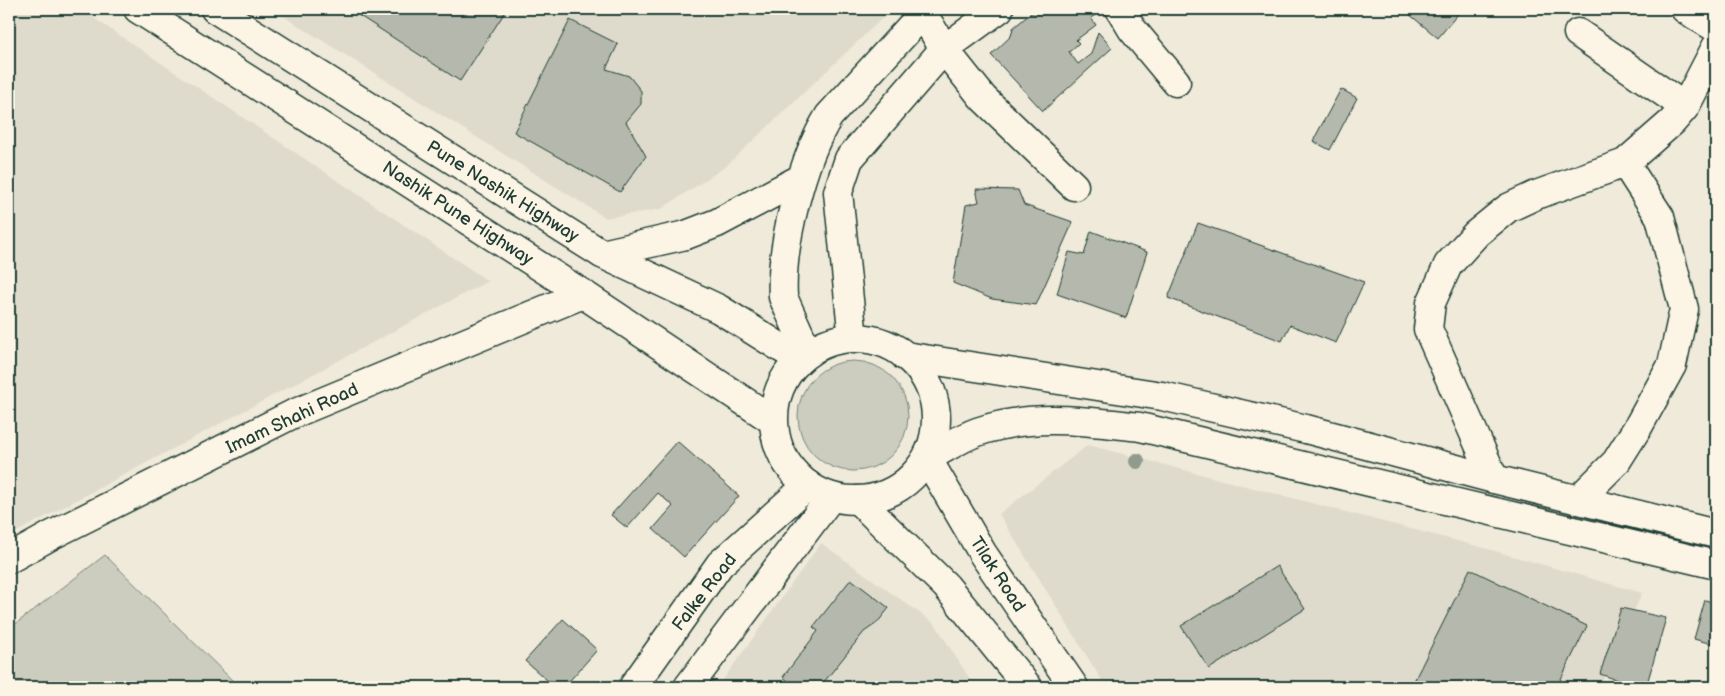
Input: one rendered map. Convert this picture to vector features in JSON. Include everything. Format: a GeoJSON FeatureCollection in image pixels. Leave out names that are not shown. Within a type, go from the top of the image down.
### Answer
{"type":"FeatureCollection","features":[{"type":"Feature","properties":{"kind":"main road","name":"Nashik Pune Highway"},"geometry":{"type":"LineString","coordinates":[[138,9],[583,294],[774,421]]}},
{"type":"Feature","properties":{"kind":"main road","name":"Pune Nashik Highway"},"geometry":{"type":"LineString","coordinates":[[214,9],[602,254],[718,309],[804,356]]}},
{"type":"Feature","properties":{"kind":"main road"},"geometry":{"type":"LineString","coordinates":[[853,339],[838,192],[842,175],[849,159],[944,49],[999,9]]}},
{"type":"Feature","properties":{"kind":"main road"},"geometry":{"type":"LineString","coordinates":[[1120,9],[1132,29],[1176,82]]}},
{"type":"Feature","properties":{"kind":"main road"},"geometry":{"type":"LineString","coordinates":[[1685,9],[1716,28]]}},
{"type":"Feature","properties":{"kind":"main road"},"geometry":{"type":"LineString","coordinates":[[804,356],[783,297],[782,288],[786,249],[802,178],[820,130],[829,116],[924,10],[944,49],[983,98],[1074,186]]}},
{"type":"Feature","properties":{"kind":"main road"},"geometry":{"type":"LineString","coordinates":[[1578,32],[1685,107]]}},
{"type":"Feature","properties":{"kind":"main road"},"geometry":{"type":"LineString","coordinates":[[1494,479],[1428,328],[1432,303],[1448,265],[1476,234],[1508,208],[1536,195],[1625,163],[1672,122],[1685,107],[1716,47]]}},
{"type":"Feature","properties":{"kind":"main road"},"geometry":{"type":"LineString","coordinates":[[1578,500],[1616,462],[1638,428],[1672,365],[1684,309],[1660,217],[1625,163]]}},
{"type":"Feature","properties":{"kind":"main road"},"geometry":{"type":"LineString","coordinates":[[602,254],[686,235],[717,223],[802,178]]}},
{"type":"Feature","properties":{"kind":"main road","name":"Imam Shahi Road"},"geometry":{"type":"LineString","coordinates":[[9,560],[52,535],[292,414],[583,294]]}},
{"type":"Feature","properties":{"kind":"main road"},"geometry":{"type":"LineString","coordinates":[[853,339],[871,340],[889,346],[905,356],[921,372],[932,392],[936,415],[934,437],[926,458],[914,475],[898,488],[879,497],[858,500],[831,497],[808,485],[790,467],[778,446],[774,421],[776,402],[782,382],[804,356],[830,343],[853,339]]}},
{"type":"Feature","properties":{"kind":"main road"},"geometry":{"type":"LineString","coordinates":[[905,356],[1162,396],[1306,429],[1494,479],[1716,534]]}},
{"type":"Feature","properties":{"kind":"main road"},"geometry":{"type":"LineString","coordinates":[[926,458],[976,432],[1019,421],[1064,419],[1140,427],[1716,565]]}},
{"type":"Feature","properties":{"kind":"main road","name":"Tilak Road"},"geometry":{"type":"LineString","coordinates":[[926,458],[983,554],[1074,687]]}},
{"type":"Feature","properties":{"kind":"main road","name":"Falke Road"},"geometry":{"type":"LineString","coordinates":[[633,687],[720,564],[808,485]]}},
{"type":"Feature","properties":{"kind":"main road"},"geometry":{"type":"LineString","coordinates":[[688,687],[831,497]]}},
{"type":"Feature","properties":{"kind":"main road"},"geometry":{"type":"LineString","coordinates":[[858,500],[946,586],[1028,687]]}},
{"type":"Feature","properties":{"kind":"shaded area"},"geometry":{"type":"Polygon","coordinates":[[[9,9],[80,9],[488,281],[9,536],[9,9]]]}},
{"type":"Feature","properties":{"kind":"shaded area"},"geometry":{"type":"Polygon","coordinates":[[[272,9],[892,9],[725,167],[661,209],[606,218],[272,9]]]}},
{"type":"Feature","properties":{"kind":"shaded area"},"geometry":{"type":"Polygon","coordinates":[[[853,361],[874,366],[892,377],[903,395],[908,416],[903,437],[892,455],[874,466],[853,471],[832,466],[814,455],[803,437],[798,416],[803,395],[814,377],[832,366],[853,361]]]}},
{"type":"Feature","properties":{"kind":"shaded area"},"geometry":{"type":"Polygon","coordinates":[[[1088,445],[1484,548],[1642,593],[1600,687],[1106,687],[999,514],[1088,445]]]}},
{"type":"Feature","properties":{"kind":"shaded area"},"geometry":{"type":"Polygon","coordinates":[[[821,543],[935,624],[975,687],[718,687],[821,543]]]}},
{"type":"Feature","properties":{"kind":"shaded area"},"geometry":{"type":"Polygon","coordinates":[[[105,555],[239,687],[9,687],[9,629],[105,555]]]}},
{"type":"Feature","properties":{"kind":"building"},"geometry":{"type":"Polygon","coordinates":[[[349,9],[507,9],[460,81],[349,9]]]}},
{"type":"Feature","properties":{"kind":"building"},"geometry":{"type":"Polygon","coordinates":[[[1036,9],[1103,9],[1091,18],[1096,25],[1076,40],[1079,43],[1069,52],[1078,64],[1091,54],[1098,32],[1112,48],[1043,111],[991,55],[1011,36],[1013,28],[1036,9]]]}},
{"type":"Feature","properties":{"kind":"building"},"geometry":{"type":"Polygon","coordinates":[[[1403,9],[1462,9],[1438,38],[1403,9]]]}},
{"type":"Feature","properties":{"kind":"building"},"geometry":{"type":"Polygon","coordinates":[[[570,20],[618,44],[606,69],[629,76],[641,91],[641,104],[626,122],[646,156],[620,192],[514,132],[570,20]]]}},
{"type":"Feature","properties":{"kind":"building"},"geometry":{"type":"Polygon","coordinates":[[[1341,89],[1357,98],[1330,150],[1313,141],[1341,89]]]}},
{"type":"Feature","properties":{"kind":"building"},"geometry":{"type":"Polygon","coordinates":[[[976,189],[1018,190],[1024,205],[1073,222],[1036,305],[992,299],[953,283],[966,205],[979,202],[976,189]]]}},
{"type":"Feature","properties":{"kind":"building"},"geometry":{"type":"Polygon","coordinates":[[[1198,223],[1364,282],[1336,343],[1290,325],[1282,341],[1168,298],[1198,223]]]}},
{"type":"Feature","properties":{"kind":"building"},"geometry":{"type":"Polygon","coordinates":[[[1091,231],[1147,252],[1126,318],[1057,294],[1069,252],[1084,255],[1091,231]]]}},
{"type":"Feature","properties":{"kind":"building"},"geometry":{"type":"Polygon","coordinates":[[[677,441],[739,496],[684,557],[653,529],[673,506],[658,493],[627,528],[611,515],[677,441]]]}},
{"type":"Feature","properties":{"kind":"building"},"geometry":{"type":"Polygon","coordinates":[[[1277,566],[1305,609],[1209,669],[1181,626],[1277,566]]]}},
{"type":"Feature","properties":{"kind":"building"},"geometry":{"type":"Polygon","coordinates":[[[1470,569],[1587,626],[1557,687],[1411,687],[1470,569]]]}},
{"type":"Feature","properties":{"kind":"building"},"geometry":{"type":"Polygon","coordinates":[[[851,579],[889,608],[877,623],[864,632],[820,687],[796,687],[783,677],[818,631],[813,627],[851,579]]]}},
{"type":"Feature","properties":{"kind":"building"},"geometry":{"type":"Polygon","coordinates":[[[1705,600],[1716,603],[1716,645],[1694,639],[1705,600]]]}},
{"type":"Feature","properties":{"kind":"building"},"geometry":{"type":"Polygon","coordinates":[[[1621,608],[1666,618],[1646,687],[1638,687],[1600,674],[1621,608]]]}},
{"type":"Feature","properties":{"kind":"building"},"geometry":{"type":"Polygon","coordinates":[[[563,619],[597,650],[564,687],[555,687],[525,661],[563,619]]]}}]}
